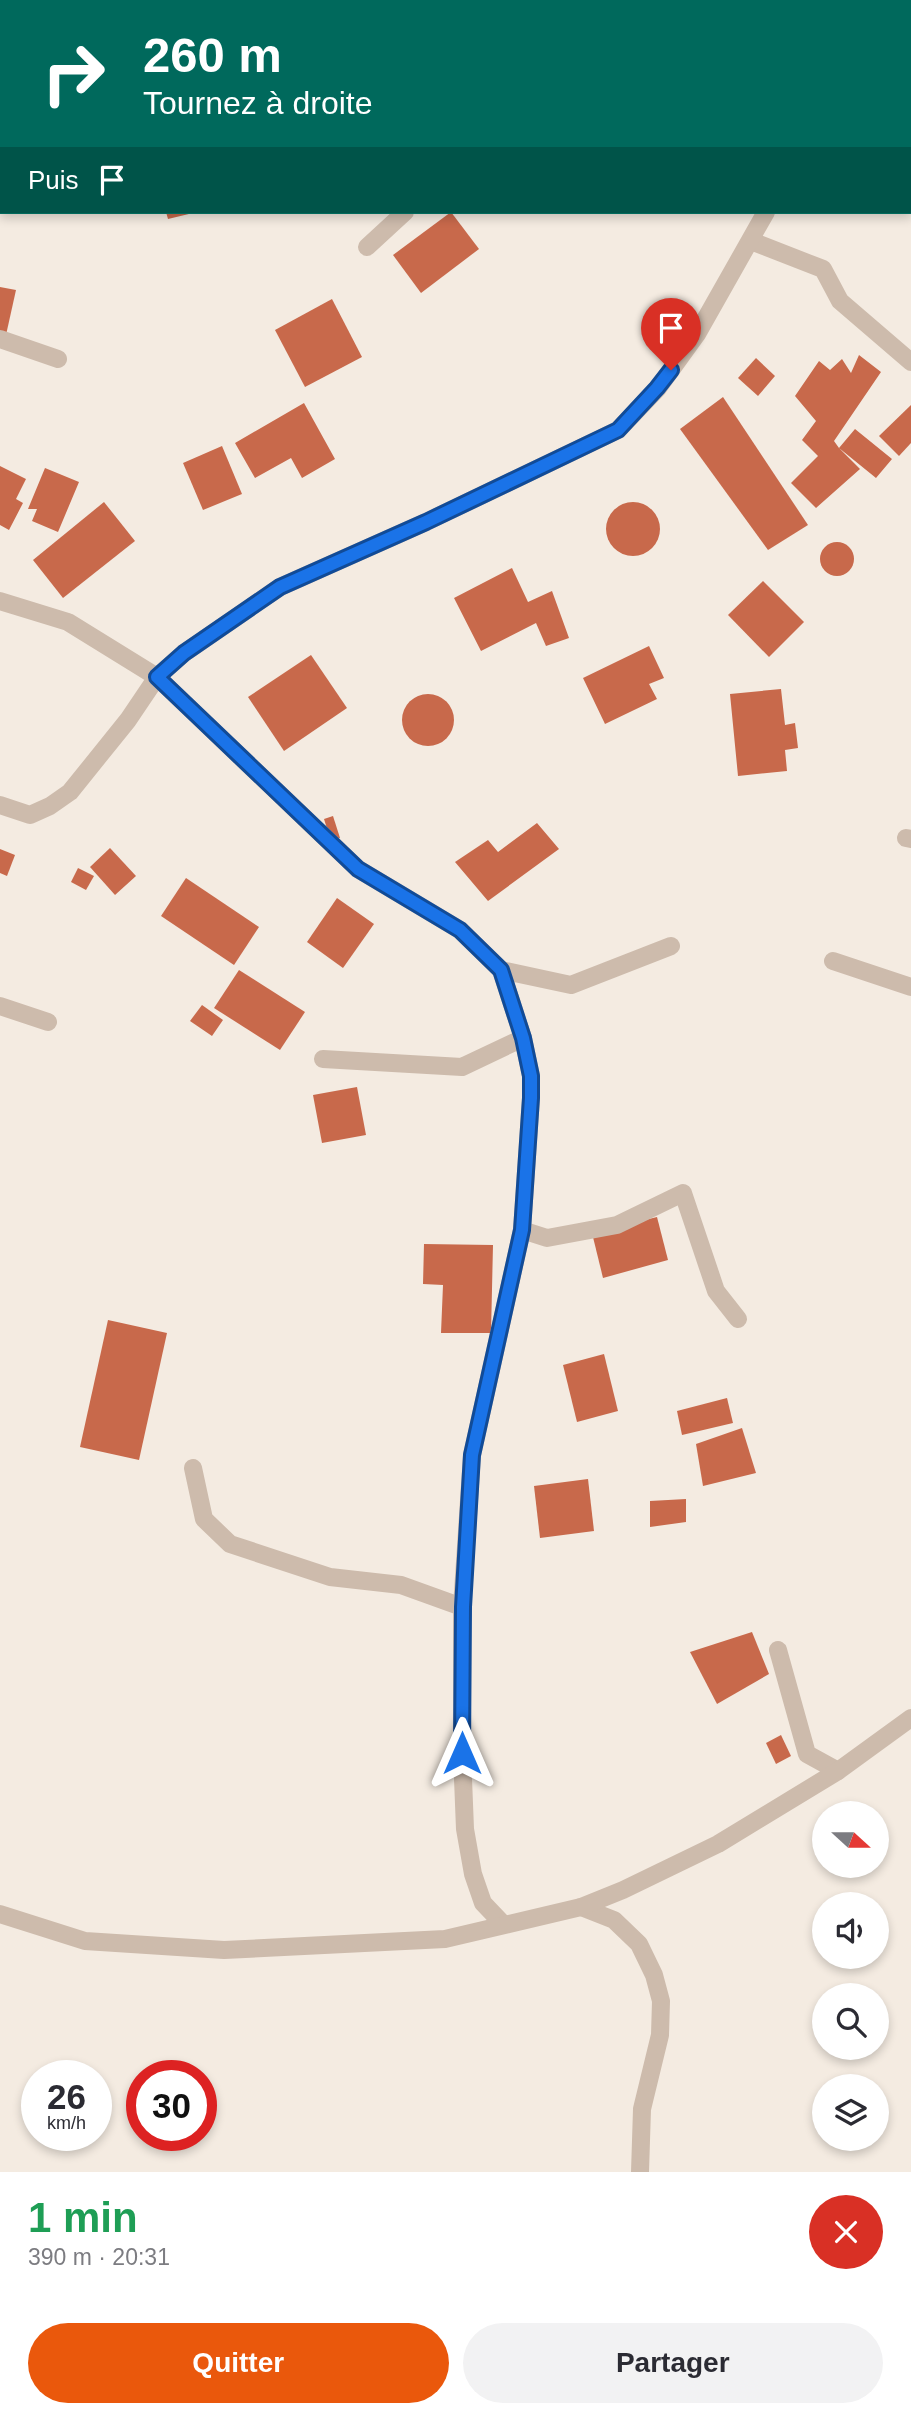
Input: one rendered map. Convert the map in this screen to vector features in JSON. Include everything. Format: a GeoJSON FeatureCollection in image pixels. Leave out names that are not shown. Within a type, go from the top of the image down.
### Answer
{"type":"FeatureCollection","features":[{"type":"Feature","properties":{"kind":"street"},"geometry":{"type":"LineString","coordinates":[[367,247],[403,214]]}},
{"type":"Feature","properties":{"kind":"street"},"geometry":{"type":"LineString","coordinates":[[0,805],[30,815],[50,806],[70,792],[128,720],[157,677],[184,653],[280,587],[426,522],[618,430],[657,388],[697,334],[765,214]]}},
{"type":"Feature","properties":{"kind":"street"},"geometry":{"type":"LineString","coordinates":[[751,241],[823,270],[840,301],[911,362]]}},
{"type":"Feature","properties":{"kind":"street"},"geometry":{"type":"LineString","coordinates":[[0,339],[58,359]]}},
{"type":"Feature","properties":{"kind":"street"},"geometry":{"type":"LineString","coordinates":[[0,601],[68,622],[157,677],[358,869],[460,930],[501,970],[523,1038],[531,1076],[531,1098],[522,1230],[472,1455],[463,1607],[462,1753],[466,1829],[473,1874],[482,1903],[503,1924]]}},
{"type":"Feature","properties":{"kind":"street"},"geometry":{"type":"LineString","coordinates":[[501,970],[571,985],[671,946]]}},
{"type":"Feature","properties":{"kind":"street"},"geometry":{"type":"LineString","coordinates":[[833,961],[911,987]]}},
{"type":"Feature","properties":{"kind":"street"},"geometry":{"type":"LineString","coordinates":[[0,1006],[48,1022]]}},
{"type":"Feature","properties":{"kind":"street"},"geometry":{"type":"LineString","coordinates":[[323,1059],[462,1067],[523,1038]]}},
{"type":"Feature","properties":{"kind":"street"},"geometry":{"type":"LineString","coordinates":[[522,1230],[547,1238],[617,1225],[683,1193],[716,1291],[738,1319]]}},
{"type":"Feature","properties":{"kind":"street"},"geometry":{"type":"LineString","coordinates":[[193,1468],[204,1519],[230,1544],[330,1577],[401,1585],[463,1607]]}},
{"type":"Feature","properties":{"kind":"street"},"geometry":{"type":"LineString","coordinates":[[778,1650],[807,1755],[838,1770]]}},
{"type":"Feature","properties":{"kind":"street"},"geometry":{"type":"LineString","coordinates":[[0,1914],[85,1941],[224,1950],[445,1939],[581,1907],[718,1844],[838,1770],[911,1718]]}},
{"type":"Feature","properties":{"kind":"street"},"geometry":{"type":"LineString","coordinates":[[581,1907],[614,1920],[639,1944],[654,1975],[661,2001],[660,2035],[642,2109],[640,2172]]}},
{"type":"Feature","properties":{"kind":"building"},"geometry":{"type":"Polygon","coordinates":[[[167,214],[189,214],[168,219],[167,214]]]}},
{"type":"Feature","properties":{"kind":"building"},"geometry":{"type":"Polygon","coordinates":[[[448,214],[453,214],[479,249],[421,293],[393,255],[448,214]]]}},
{"type":"Feature","properties":{"kind":"building"},"geometry":{"type":"Polygon","coordinates":[[[0,287],[16,290],[6,335],[0,334],[0,287]]]}},
{"type":"Feature","properties":{"kind":"building"},"geometry":{"type":"Polygon","coordinates":[[[332,299],[362,357],[305,387],[275,330],[332,299]]]}},
{"type":"Feature","properties":{"kind":"building"},"geometry":{"type":"Polygon","coordinates":[[[859,355],[881,372],[834,441],[860,469],[816,508],[791,483],[818,456],[802,440],[816,421],[795,396],[819,361],[830,370],[842,359],[851,373],[859,355]]]}},
{"type":"Feature","properties":{"kind":"building"},"geometry":{"type":"Polygon","coordinates":[[[756,358],[775,376],[758,396],[738,378],[756,358]]]}},
{"type":"Feature","properties":{"kind":"building"},"geometry":{"type":"Polygon","coordinates":[[[723,397],[808,525],[768,550],[680,429],[723,397]]]}},
{"type":"Feature","properties":{"kind":"building"},"geometry":{"type":"Polygon","coordinates":[[[304,403],[335,459],[302,478],[291,458],[255,478],[235,443],[304,403]]]}},
{"type":"Feature","properties":{"kind":"building"},"geometry":{"type":"Polygon","coordinates":[[[911,405],[911,443],[899,456],[879,436],[911,405]]]}},
{"type":"Feature","properties":{"kind":"building"},"geometry":{"type":"Polygon","coordinates":[[[855,429],[892,459],[876,478],[839,448],[855,429]]]}},
{"type":"Feature","properties":{"kind":"building"},"geometry":{"type":"Polygon","coordinates":[[[222,446],[242,494],[203,510],[183,463],[222,446]]]}},
{"type":"Feature","properties":{"kind":"building"},"geometry":{"type":"Polygon","coordinates":[[[0,466],[26,479],[16,499],[23,503],[9,530],[0,525],[0,466]]]}},
{"type":"Feature","properties":{"kind":"building"},"geometry":{"type":"Polygon","coordinates":[[[45,468],[79,482],[58,532],[32,521],[37,509],[28,509],[45,468]]]}},
{"type":"Feature","properties":{"kind":"building"},"geometry":{"type":"Polygon","coordinates":[[[104,502],[135,541],[63,598],[33,560],[104,502]]]}},
{"type":"Feature","properties":{"kind":"building"},"geometry":{"type":"Polygon","coordinates":[[[638,502],[648,506],[656,514],[660,529],[656,544],[648,552],[628,556],[618,552],[610,544],[606,524],[610,514],[618,506],[638,502]]]}},
{"type":"Feature","properties":{"kind":"building"},"geometry":{"type":"Polygon","coordinates":[[[837,542],[849,547],[854,559],[849,571],[837,576],[825,571],[820,559],[825,547],[837,542]]]}},
{"type":"Feature","properties":{"kind":"building"},"geometry":{"type":"Polygon","coordinates":[[[512,568],[528,602],[552,591],[569,638],[546,646],[536,623],[481,651],[454,598],[512,568]]]}},
{"type":"Feature","properties":{"kind":"building"},"geometry":{"type":"Polygon","coordinates":[[[763,581],[804,622],[769,657],[728,615],[763,581]]]}},
{"type":"Feature","properties":{"kind":"building"},"geometry":{"type":"Polygon","coordinates":[[[649,646],[664,678],[649,684],[657,699],[605,724],[583,678],[649,646]]]}},
{"type":"Feature","properties":{"kind":"building"},"geometry":{"type":"Polygon","coordinates":[[[311,655],[347,708],[284,751],[248,697],[311,655]]]}},
{"type":"Feature","properties":{"kind":"building"},"geometry":{"type":"Polygon","coordinates":[[[781,689],[785,725],[795,723],[798,748],[785,750],[787,771],[738,776],[730,694],[781,689]]]}},
{"type":"Feature","properties":{"kind":"building"},"geometry":{"type":"Polygon","coordinates":[[[428,694],[447,701],[454,720],[447,739],[428,746],[409,739],[402,720],[409,701],[428,694]]]}},
{"type":"Feature","properties":{"kind":"building"},"geometry":{"type":"Polygon","coordinates":[[[333,816],[340,838],[331,841],[324,819],[333,816]]]}},
{"type":"Feature","properties":{"kind":"building"},"geometry":{"type":"Polygon","coordinates":[[[537,823],[559,849],[488,901],[455,862],[488,840],[498,852],[537,823]]]}},
{"type":"Feature","properties":{"kind":"building"},"geometry":{"type":"Polygon","coordinates":[[[110,848],[136,876],[115,895],[90,867],[110,848]]]}},
{"type":"Feature","properties":{"kind":"building"},"geometry":{"type":"Polygon","coordinates":[[[0,849],[15,855],[7,876],[0,873],[0,849]]]}},
{"type":"Feature","properties":{"kind":"building"},"geometry":{"type":"Polygon","coordinates":[[[78,868],[94,876],[86,890],[71,882],[78,868]]]}},
{"type":"Feature","properties":{"kind":"building"},"geometry":{"type":"Polygon","coordinates":[[[186,878],[259,927],[234,965],[161,916],[186,878]]]}},
{"type":"Feature","properties":{"kind":"building"},"geometry":{"type":"Polygon","coordinates":[[[337,898],[374,924],[343,968],[307,942],[337,898]]]}},
{"type":"Feature","properties":{"kind":"building"},"geometry":{"type":"Polygon","coordinates":[[[239,970],[305,1012],[280,1050],[214,1008],[239,970]]]}},
{"type":"Feature","properties":{"kind":"building"},"geometry":{"type":"Polygon","coordinates":[[[202,1005],[223,1020],[212,1036],[190,1021],[202,1005]]]}},
{"type":"Feature","properties":{"kind":"building"},"geometry":{"type":"Polygon","coordinates":[[[357,1087],[366,1135],[322,1143],[313,1095],[357,1087]]]}},
{"type":"Feature","properties":{"kind":"building"},"geometry":{"type":"Polygon","coordinates":[[[657,1217],[668,1260],[603,1278],[592,1233],[657,1217]]]}},
{"type":"Feature","properties":{"kind":"building"},"geometry":{"type":"Polygon","coordinates":[[[424,1244],[493,1245],[491,1333],[441,1333],[443,1285],[423,1284],[424,1244]]]}},
{"type":"Feature","properties":{"kind":"building"},"geometry":{"type":"Polygon","coordinates":[[[108,1320],[167,1333],[139,1460],[80,1447],[108,1320]]]}},
{"type":"Feature","properties":{"kind":"building"},"geometry":{"type":"Polygon","coordinates":[[[604,1354],[618,1411],[577,1422],[563,1365],[604,1354]]]}},
{"type":"Feature","properties":{"kind":"building"},"geometry":{"type":"Polygon","coordinates":[[[727,1398],[733,1423],[682,1435],[677,1411],[727,1398]]]}},
{"type":"Feature","properties":{"kind":"building"},"geometry":{"type":"Polygon","coordinates":[[[742,1428],[756,1473],[703,1486],[696,1444],[742,1428]]]}},
{"type":"Feature","properties":{"kind":"building"},"geometry":{"type":"Polygon","coordinates":[[[588,1479],[594,1531],[540,1538],[534,1486],[588,1479]]]}},
{"type":"Feature","properties":{"kind":"building"},"geometry":{"type":"Polygon","coordinates":[[[686,1499],[686,1522],[650,1527],[650,1501],[686,1499]]]}},
{"type":"Feature","properties":{"kind":"building"},"geometry":{"type":"Polygon","coordinates":[[[752,1632],[769,1674],[717,1704],[690,1652],[752,1632]]]}},
{"type":"Feature","properties":{"kind":"building"},"geometry":{"type":"Polygon","coordinates":[[[781,1735],[791,1756],[776,1764],[766,1743],[781,1735]]]}},
{"type":"Feature","properties":{"kind":"route"},"geometry":{"type":"LineString","coordinates":[[462,1753],[463,1607],[472,1455],[522,1230],[531,1098],[531,1076],[523,1038],[501,970],[460,930],[358,869],[157,677],[184,653],[280,587],[426,522],[618,430],[671,370]]}}]}
